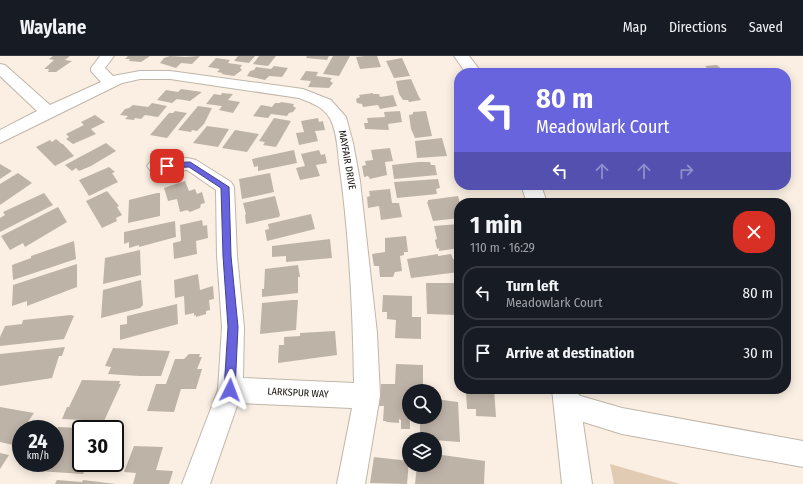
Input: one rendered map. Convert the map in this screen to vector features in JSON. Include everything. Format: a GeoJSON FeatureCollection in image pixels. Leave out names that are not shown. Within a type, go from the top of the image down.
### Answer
{"type":"FeatureCollection","features":[{"type":"Feature","properties":{"kind":"main road"},"geometry":{"type":"LineString","coordinates":[[461,56],[470,68]]}},
{"type":"Feature","properties":{"kind":"main road"},"geometry":{"type":"LineString","coordinates":[[566,397],[577,484]]}},
{"type":"Feature","properties":{"kind":"street"},"geometry":{"type":"LineString","coordinates":[[107,56],[98,68],[98,71],[112,83]]}},
{"type":"Feature","properties":{"kind":"street"},"geometry":{"type":"LineString","coordinates":[[0,68],[48,112]]}},
{"type":"Feature","properties":{"kind":"street","name":"MAYFAIR DRIVE"},"geometry":{"type":"LineString","coordinates":[[0,137],[48,112],[112,83],[140,75],[170,75],[303,94],[325,103],[338,116],[352,181],[365,334],[366,396],[351,484]]}},
{"type":"Feature","properties":{"kind":"street"},"geometry":{"type":"LineString","coordinates":[[156,166],[190,164],[225,187],[227,256],[233,327],[230,390],[196,484]]}},
{"type":"Feature","properties":{"kind":"street","name":"LARKSPUR WAY"},"geometry":{"type":"LineString","coordinates":[[230,390],[366,396]]}},
{"type":"Feature","properties":{"kind":"street"},"geometry":{"type":"LineString","coordinates":[[566,397],[622,421],[803,454]]}},
{"type":"Feature","properties":{"kind":"shaded area"},"geometry":{"type":"Polygon","coordinates":[[[610,464],[680,484],[614,484],[610,464]]]}},
{"type":"Feature","properties":{"kind":"building"},"geometry":{"type":"Polygon","coordinates":[[[53,56],[70,56],[65,60],[72,61],[56,72],[48,72],[49,69],[44,69],[54,60],[49,59],[53,56]]]}},
{"type":"Feature","properties":{"kind":"building"},"geometry":{"type":"Polygon","coordinates":[[[128,56],[150,56],[141,62],[129,61],[130,59],[125,59],[128,56]]]}},
{"type":"Feature","properties":{"kind":"building"},"geometry":{"type":"Polygon","coordinates":[[[170,56],[200,56],[192,64],[181,63],[176,68],[160,63],[164,58],[170,56]]]}},
{"type":"Feature","properties":{"kind":"building"},"geometry":{"type":"Polygon","coordinates":[[[238,56],[255,56],[249,63],[234,61],[238,56]]]}},
{"type":"Feature","properties":{"kind":"building"},"geometry":{"type":"Polygon","coordinates":[[[259,56],[276,56],[268,66],[253,64],[259,56]]]}},
{"type":"Feature","properties":{"kind":"building"},"geometry":{"type":"Polygon","coordinates":[[[307,56],[329,56],[327,60],[306,58],[307,56]]]}},
{"type":"Feature","properties":{"kind":"building"},"geometry":{"type":"Polygon","coordinates":[[[333,56],[350,56],[339,76],[323,74],[333,56]]]}},
{"type":"Feature","properties":{"kind":"building"},"geometry":{"type":"Polygon","coordinates":[[[377,56],[381,67],[360,69],[356,57],[377,56]]]}},
{"type":"Feature","properties":{"kind":"building"},"geometry":{"type":"Polygon","coordinates":[[[216,58],[230,60],[228,63],[242,65],[240,68],[242,70],[234,76],[221,74],[223,73],[217,72],[220,69],[208,67],[216,58]]]}},
{"type":"Feature","properties":{"kind":"building"},"geometry":{"type":"Polygon","coordinates":[[[402,58],[410,76],[394,78],[386,61],[402,58]]]}},
{"type":"Feature","properties":{"kind":"building"},"geometry":{"type":"Polygon","coordinates":[[[717,65],[720,68],[707,68],[705,66],[717,65]]]}},
{"type":"Feature","properties":{"kind":"building"},"geometry":{"type":"Polygon","coordinates":[[[274,66],[288,68],[282,77],[269,76],[265,80],[247,76],[250,71],[254,70],[256,67],[271,69],[274,66]]]}},
{"type":"Feature","properties":{"kind":"building"},"geometry":{"type":"Polygon","coordinates":[[[306,71],[318,72],[316,76],[332,78],[330,81],[333,83],[329,88],[308,87],[311,81],[300,80],[306,71]]]}},
{"type":"Feature","properties":{"kind":"building"},"geometry":{"type":"Polygon","coordinates":[[[411,79],[421,100],[409,102],[408,100],[403,100],[399,94],[396,81],[411,79]]]}},
{"type":"Feature","properties":{"kind":"building"},"geometry":{"type":"Polygon","coordinates":[[[181,89],[202,92],[190,101],[177,99],[172,103],[157,100],[166,90],[178,92],[181,89]]]}},
{"type":"Feature","properties":{"kind":"building"},"geometry":{"type":"Polygon","coordinates":[[[222,93],[233,94],[228,100],[240,102],[233,113],[219,110],[222,106],[206,104],[214,94],[221,95],[222,93]]]}},
{"type":"Feature","properties":{"kind":"building"},"geometry":{"type":"Polygon","coordinates":[[[373,93],[379,94],[380,97],[393,95],[397,106],[380,109],[378,105],[363,107],[362,104],[357,103],[356,99],[360,97],[359,95],[373,93]]]}},
{"type":"Feature","properties":{"kind":"building"},"geometry":{"type":"Polygon","coordinates":[[[281,102],[294,104],[293,106],[296,108],[287,116],[271,114],[268,118],[253,116],[261,105],[272,107],[275,103],[281,102]]]}},
{"type":"Feature","properties":{"kind":"building"},"geometry":{"type":"Polygon","coordinates":[[[152,103],[167,106],[158,117],[145,115],[141,119],[135,118],[134,120],[125,119],[128,116],[120,115],[125,109],[133,105],[148,107],[152,103]]]}},
{"type":"Feature","properties":{"kind":"building"},"geometry":{"type":"Polygon","coordinates":[[[198,106],[212,108],[204,124],[197,131],[192,130],[191,132],[178,130],[198,106]]]}},
{"type":"Feature","properties":{"kind":"building"},"geometry":{"type":"Polygon","coordinates":[[[175,111],[187,113],[167,138],[150,135],[169,113],[173,113],[175,111]]]}},
{"type":"Feature","properties":{"kind":"building"},"geometry":{"type":"Polygon","coordinates":[[[400,111],[402,122],[388,124],[389,130],[365,129],[364,123],[368,123],[367,118],[385,117],[384,112],[400,111]]]}},
{"type":"Feature","properties":{"kind":"building"},"geometry":{"type":"Polygon","coordinates":[[[426,111],[432,136],[415,138],[411,129],[409,115],[413,114],[413,112],[426,111]]]}},
{"type":"Feature","properties":{"kind":"building"},"geometry":{"type":"Polygon","coordinates":[[[95,115],[105,122],[91,129],[96,134],[73,144],[66,139],[69,137],[66,134],[84,125],[81,122],[95,115]]]}},
{"type":"Feature","properties":{"kind":"building"},"geometry":{"type":"Polygon","coordinates":[[[274,118],[291,121],[276,147],[263,145],[265,142],[259,141],[274,118]]]}},
{"type":"Feature","properties":{"kind":"building"},"geometry":{"type":"Polygon","coordinates":[[[318,118],[319,122],[323,121],[325,130],[315,131],[318,141],[299,145],[296,133],[304,132],[301,121],[318,118]]]}},
{"type":"Feature","properties":{"kind":"building"},"geometry":{"type":"Polygon","coordinates":[[[207,126],[229,129],[218,147],[193,143],[207,126]]]}},
{"type":"Feature","properties":{"kind":"building"},"geometry":{"type":"Polygon","coordinates":[[[235,130],[259,134],[247,152],[222,148],[235,130]]]}},
{"type":"Feature","properties":{"kind":"building"},"geometry":{"type":"Polygon","coordinates":[[[442,138],[447,156],[417,158],[415,141],[442,138]]]}},
{"type":"Feature","properties":{"kind":"building"},"geometry":{"type":"Polygon","coordinates":[[[56,139],[74,156],[55,166],[36,147],[50,140],[52,142],[56,139]]]}},
{"type":"Feature","properties":{"kind":"building"},"geometry":{"type":"Polygon","coordinates":[[[106,143],[116,151],[91,166],[79,171],[76,168],[72,171],[65,165],[106,143]]]}},
{"type":"Feature","properties":{"kind":"building"},"geometry":{"type":"Polygon","coordinates":[[[390,148],[393,161],[385,162],[387,175],[370,179],[368,176],[364,177],[362,166],[366,165],[365,161],[373,160],[371,150],[390,148]]]}},
{"type":"Feature","properties":{"kind":"building"},"geometry":{"type":"Polygon","coordinates":[[[294,150],[297,163],[258,171],[258,166],[254,167],[252,159],[294,150]]]}},
{"type":"Feature","properties":{"kind":"building"},"geometry":{"type":"Polygon","coordinates":[[[319,150],[321,155],[325,154],[327,163],[316,165],[320,176],[300,180],[296,168],[305,166],[301,154],[319,150]]]}},
{"type":"Feature","properties":{"kind":"building"},"geometry":{"type":"Polygon","coordinates":[[[430,162],[431,165],[435,165],[437,175],[394,179],[392,165],[430,162]]]}},
{"type":"Feature","properties":{"kind":"building"},"geometry":{"type":"Polygon","coordinates":[[[0,164],[12,171],[0,179],[0,164]]]}},
{"type":"Feature","properties":{"kind":"building"},"geometry":{"type":"Polygon","coordinates":[[[109,167],[115,172],[112,173],[118,182],[89,196],[79,180],[109,167]]]}},
{"type":"Feature","properties":{"kind":"building"},"geometry":{"type":"Polygon","coordinates":[[[18,173],[32,183],[0,205],[0,184],[18,173]]]}},
{"type":"Feature","properties":{"kind":"building"},"geometry":{"type":"Polygon","coordinates":[[[270,173],[274,192],[242,199],[239,179],[270,173]]]}},
{"type":"Feature","properties":{"kind":"building"},"geometry":{"type":"Polygon","coordinates":[[[438,179],[440,188],[436,189],[437,194],[397,198],[394,182],[438,179]]]}},
{"type":"Feature","properties":{"kind":"building"},"geometry":{"type":"Polygon","coordinates":[[[185,181],[189,191],[195,189],[197,194],[202,192],[205,203],[201,204],[200,208],[190,212],[187,210],[180,212],[177,199],[168,201],[164,188],[185,181]]]}},
{"type":"Feature","properties":{"kind":"building"},"geometry":{"type":"Polygon","coordinates":[[[390,189],[392,203],[399,203],[402,217],[381,220],[379,206],[368,208],[367,197],[370,196],[369,191],[390,189]]]}},
{"type":"Feature","properties":{"kind":"building"},"geometry":{"type":"Polygon","coordinates":[[[107,191],[119,206],[117,207],[122,215],[116,218],[117,221],[102,228],[86,201],[107,191]]]}},
{"type":"Feature","properties":{"kind":"building"},"geometry":{"type":"Polygon","coordinates":[[[44,193],[53,205],[0,232],[0,218],[5,215],[3,212],[44,193]]]}},
{"type":"Feature","properties":{"kind":"building"},"geometry":{"type":"Polygon","coordinates":[[[160,193],[160,216],[128,223],[129,200],[160,193]]]}},
{"type":"Feature","properties":{"kind":"building"},"geometry":{"type":"Polygon","coordinates":[[[275,196],[280,215],[279,217],[246,224],[246,214],[243,203],[275,196]]]}},
{"type":"Feature","properties":{"kind":"building"},"geometry":{"type":"Polygon","coordinates":[[[458,196],[459,198],[454,198],[454,219],[433,221],[427,202],[428,200],[458,196]]]}},
{"type":"Feature","properties":{"kind":"building"},"geometry":{"type":"Polygon","coordinates":[[[58,207],[67,222],[25,247],[23,243],[10,250],[1,236],[58,207]]]}},
{"type":"Feature","properties":{"kind":"building"},"geometry":{"type":"Polygon","coordinates":[[[311,214],[315,229],[267,241],[265,230],[269,229],[268,224],[311,214]]]}},
{"type":"Feature","properties":{"kind":"building"},"geometry":{"type":"Polygon","coordinates":[[[202,220],[203,226],[207,225],[208,238],[196,241],[197,254],[174,259],[173,243],[181,241],[180,225],[202,220]]]}},
{"type":"Feature","properties":{"kind":"building"},"geometry":{"type":"Polygon","coordinates":[[[175,221],[176,237],[139,247],[139,245],[129,248],[129,242],[124,244],[124,232],[175,221]]]}},
{"type":"Feature","properties":{"kind":"building"},"geometry":{"type":"Polygon","coordinates":[[[454,224],[454,249],[439,251],[439,248],[437,249],[435,240],[437,239],[434,226],[454,224]]]}},
{"type":"Feature","properties":{"kind":"building"},"geometry":{"type":"Polygon","coordinates":[[[406,236],[408,252],[404,252],[404,255],[400,256],[402,271],[395,272],[393,277],[380,277],[379,266],[374,266],[372,254],[385,252],[385,238],[406,236]]]}},
{"type":"Feature","properties":{"kind":"building"},"geometry":{"type":"Polygon","coordinates":[[[330,239],[332,258],[286,262],[286,256],[272,257],[272,246],[330,239]]]}},
{"type":"Feature","properties":{"kind":"building"},"geometry":{"type":"Polygon","coordinates":[[[74,241],[76,259],[13,280],[12,265],[31,258],[31,256],[74,241]]]}},
{"type":"Feature","properties":{"kind":"building"},"geometry":{"type":"Polygon","coordinates":[[[140,250],[141,275],[103,284],[105,258],[140,250]]]}},
{"type":"Feature","properties":{"kind":"building"},"geometry":{"type":"Polygon","coordinates":[[[438,254],[438,256],[451,254],[454,259],[454,273],[411,278],[407,259],[438,254]]]}},
{"type":"Feature","properties":{"kind":"building"},"geometry":{"type":"Polygon","coordinates":[[[77,264],[77,287],[27,306],[27,301],[12,306],[13,285],[77,264]]]}},
{"type":"Feature","properties":{"kind":"building"},"geometry":{"type":"Polygon","coordinates":[[[298,265],[300,277],[298,277],[298,293],[262,297],[265,269],[298,265]]]}},
{"type":"Feature","properties":{"kind":"building"},"geometry":{"type":"Polygon","coordinates":[[[198,274],[200,290],[213,286],[214,299],[209,300],[210,310],[206,311],[206,314],[196,317],[196,315],[194,316],[194,313],[185,315],[184,296],[175,298],[174,280],[198,274]]]}},
{"type":"Feature","properties":{"kind":"building"},"geometry":{"type":"Polygon","coordinates":[[[141,280],[143,305],[140,308],[101,318],[103,290],[141,280]]]}},
{"type":"Feature","properties":{"kind":"building"},"geometry":{"type":"Polygon","coordinates":[[[426,283],[454,283],[454,315],[427,314],[426,283]]]}},
{"type":"Feature","properties":{"kind":"building"},"geometry":{"type":"Polygon","coordinates":[[[383,295],[412,296],[412,317],[421,317],[421,339],[395,338],[396,320],[387,319],[387,312],[382,312],[383,295]]]}},
{"type":"Feature","properties":{"kind":"building"},"geometry":{"type":"Polygon","coordinates":[[[298,300],[296,330],[260,334],[262,303],[298,300]]]}},
{"type":"Feature","properties":{"kind":"building"},"geometry":{"type":"Polygon","coordinates":[[[177,304],[178,324],[120,340],[120,325],[127,324],[127,316],[177,304]]]}},
{"type":"Feature","properties":{"kind":"building"},"geometry":{"type":"Polygon","coordinates":[[[71,315],[74,316],[64,339],[0,346],[0,337],[5,326],[22,324],[23,320],[71,315]]]}},
{"type":"Feature","properties":{"kind":"building"},"geometry":{"type":"Polygon","coordinates":[[[335,331],[337,355],[278,363],[279,345],[284,345],[284,337],[300,336],[300,333],[335,331]]]}},
{"type":"Feature","properties":{"kind":"building"},"geometry":{"type":"Polygon","coordinates":[[[65,347],[62,356],[59,356],[52,378],[0,386],[0,354],[65,347]]]}},
{"type":"Feature","properties":{"kind":"building"},"geometry":{"type":"Polygon","coordinates":[[[113,348],[170,351],[161,376],[139,376],[108,374],[111,367],[105,366],[113,348]]]}},
{"type":"Feature","properties":{"kind":"building"},"geometry":{"type":"Polygon","coordinates":[[[189,354],[200,354],[199,357],[202,357],[197,369],[202,369],[196,389],[181,389],[174,412],[147,411],[156,384],[166,384],[175,359],[184,359],[189,354]]]}},
{"type":"Feature","properties":{"kind":"building"},"geometry":{"type":"Polygon","coordinates":[[[396,364],[423,365],[423,384],[402,384],[402,424],[410,424],[410,429],[401,429],[401,420],[399,419],[399,423],[383,421],[384,406],[379,406],[381,384],[395,384],[396,364]]]}},
{"type":"Feature","properties":{"kind":"building"},"geometry":{"type":"Polygon","coordinates":[[[82,380],[120,381],[119,384],[121,384],[104,420],[62,419],[67,407],[69,407],[82,380]]]}},
{"type":"Feature","properties":{"kind":"building"},"geometry":{"type":"Polygon","coordinates":[[[466,394],[494,394],[496,417],[476,416],[476,409],[467,409],[466,394]]]}},
{"type":"Feature","properties":{"kind":"building"},"geometry":{"type":"Polygon","coordinates":[[[442,400],[458,402],[460,442],[442,441],[442,432],[420,432],[420,424],[442,424],[442,400]]]}},
{"type":"Feature","properties":{"kind":"building"},"geometry":{"type":"Polygon","coordinates":[[[0,407],[34,413],[29,420],[12,420],[12,445],[0,442],[0,407]]]}},
{"type":"Feature","properties":{"kind":"building"},"geometry":{"type":"Polygon","coordinates":[[[64,427],[72,428],[72,472],[84,472],[83,474],[53,472],[64,472],[64,427]]]}},
{"type":"Feature","properties":{"kind":"building"},"geometry":{"type":"Polygon","coordinates":[[[134,446],[163,447],[156,470],[173,471],[169,484],[133,484],[136,473],[124,472],[134,446]]]}},
{"type":"Feature","properties":{"kind":"building"},"geometry":{"type":"Polygon","coordinates":[[[0,453],[9,455],[0,469],[0,453]]]}},
{"type":"Feature","properties":{"kind":"building"},"geometry":{"type":"Polygon","coordinates":[[[442,455],[485,461],[484,484],[415,484],[416,472],[442,472],[442,455]]]}},
{"type":"Feature","properties":{"kind":"building"},"geometry":{"type":"Polygon","coordinates":[[[374,457],[402,460],[402,472],[408,472],[407,484],[370,483],[374,457]]]}},
{"type":"Feature","properties":{"kind":"building"},"geometry":{"type":"Polygon","coordinates":[[[57,480],[82,482],[83,480],[116,484],[55,484],[57,480]]]}},
{"type":"Feature","properties":{"kind":"route"},"geometry":{"type":"LineString","coordinates":[[167,166],[190,164],[225,187],[227,256],[233,327],[230,390]]}}]}
